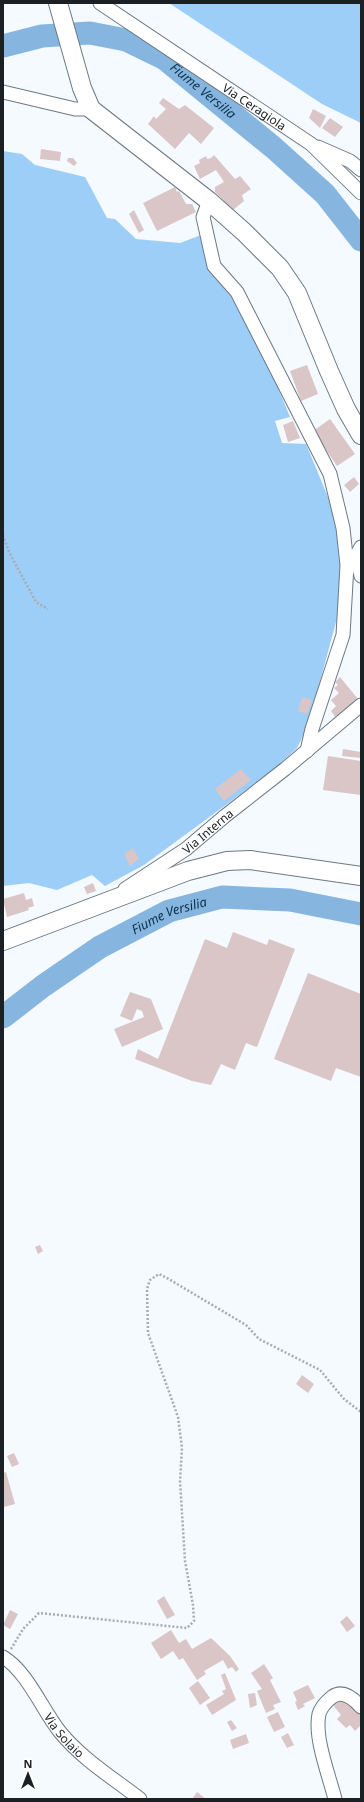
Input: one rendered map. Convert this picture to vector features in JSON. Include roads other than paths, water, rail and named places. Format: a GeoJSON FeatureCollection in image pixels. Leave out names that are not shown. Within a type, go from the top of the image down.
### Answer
{"type":"FeatureCollection","features":[{"type":"Feature","properties":{"kind":"main road"},"geometry":{"type":"LineString","coordinates":[[60,9],[82,88],[91,109],[209,201],[244,232],[280,268],[297,293],[346,409],[361,435]]}},
{"type":"Feature","properties":{"kind":"main road"},"geometry":{"type":"LineString","coordinates":[[3,941],[188,871],[227,861],[250,860],[361,876]]}},
{"type":"Feature","properties":{"kind":"street","name":"Via Ceragiola"},"geometry":{"type":"LineString","coordinates":[[100,3],[311,144],[361,193]]}},
{"type":"Feature","properties":{"kind":"street"},"geometry":{"type":"LineString","coordinates":[[3,92],[76,109],[91,109]]}},
{"type":"Feature","properties":{"kind":"street"},"geometry":{"type":"LineString","coordinates":[[311,144],[350,161],[361,170]]}},
{"type":"Feature","properties":{"kind":"street"},"geometry":{"type":"LineString","coordinates":[[209,201],[203,217],[214,266],[236,292],[330,474],[343,528],[347,565],[343,635],[312,729],[307,751]]}},
{"type":"Feature","properties":{"kind":"street"},"geometry":{"type":"LineString","coordinates":[[361,547],[356,556],[361,576]]}},
{"type":"Feature","properties":{"kind":"street","name":"Via Interna"},"geometry":{"type":"LineString","coordinates":[[102,904],[186,850],[225,816],[307,751],[361,705]]}},
{"type":"Feature","properties":{"kind":"street","name":"Via Solaio"},"geometry":{"type":"LineString","coordinates":[[4,1658],[26,1680],[59,1731],[73,1746],[140,1799]]}},
{"type":"Feature","properties":{"kind":"street"},"geometry":{"type":"LineString","coordinates":[[335,1799],[320,1741],[319,1713],[325,1703],[334,1695],[342,1694],[351,1697],[361,1707]]}},
{"type":"Feature","properties":{"kind":"waterway","name":"Fiume Versilia"},"geometry":{"type":"LineString","coordinates":[[3,46],[42,36],[90,33],[126,40],[165,59],[274,148],[325,194],[361,240]]}},
{"type":"Feature","properties":{"kind":"waterway","name":"Fiume Versilia"},"geometry":{"type":"LineString","coordinates":[[3,1017],[43,986],[100,947],[169,911],[222,897],[290,900],[361,914]]}}]}
